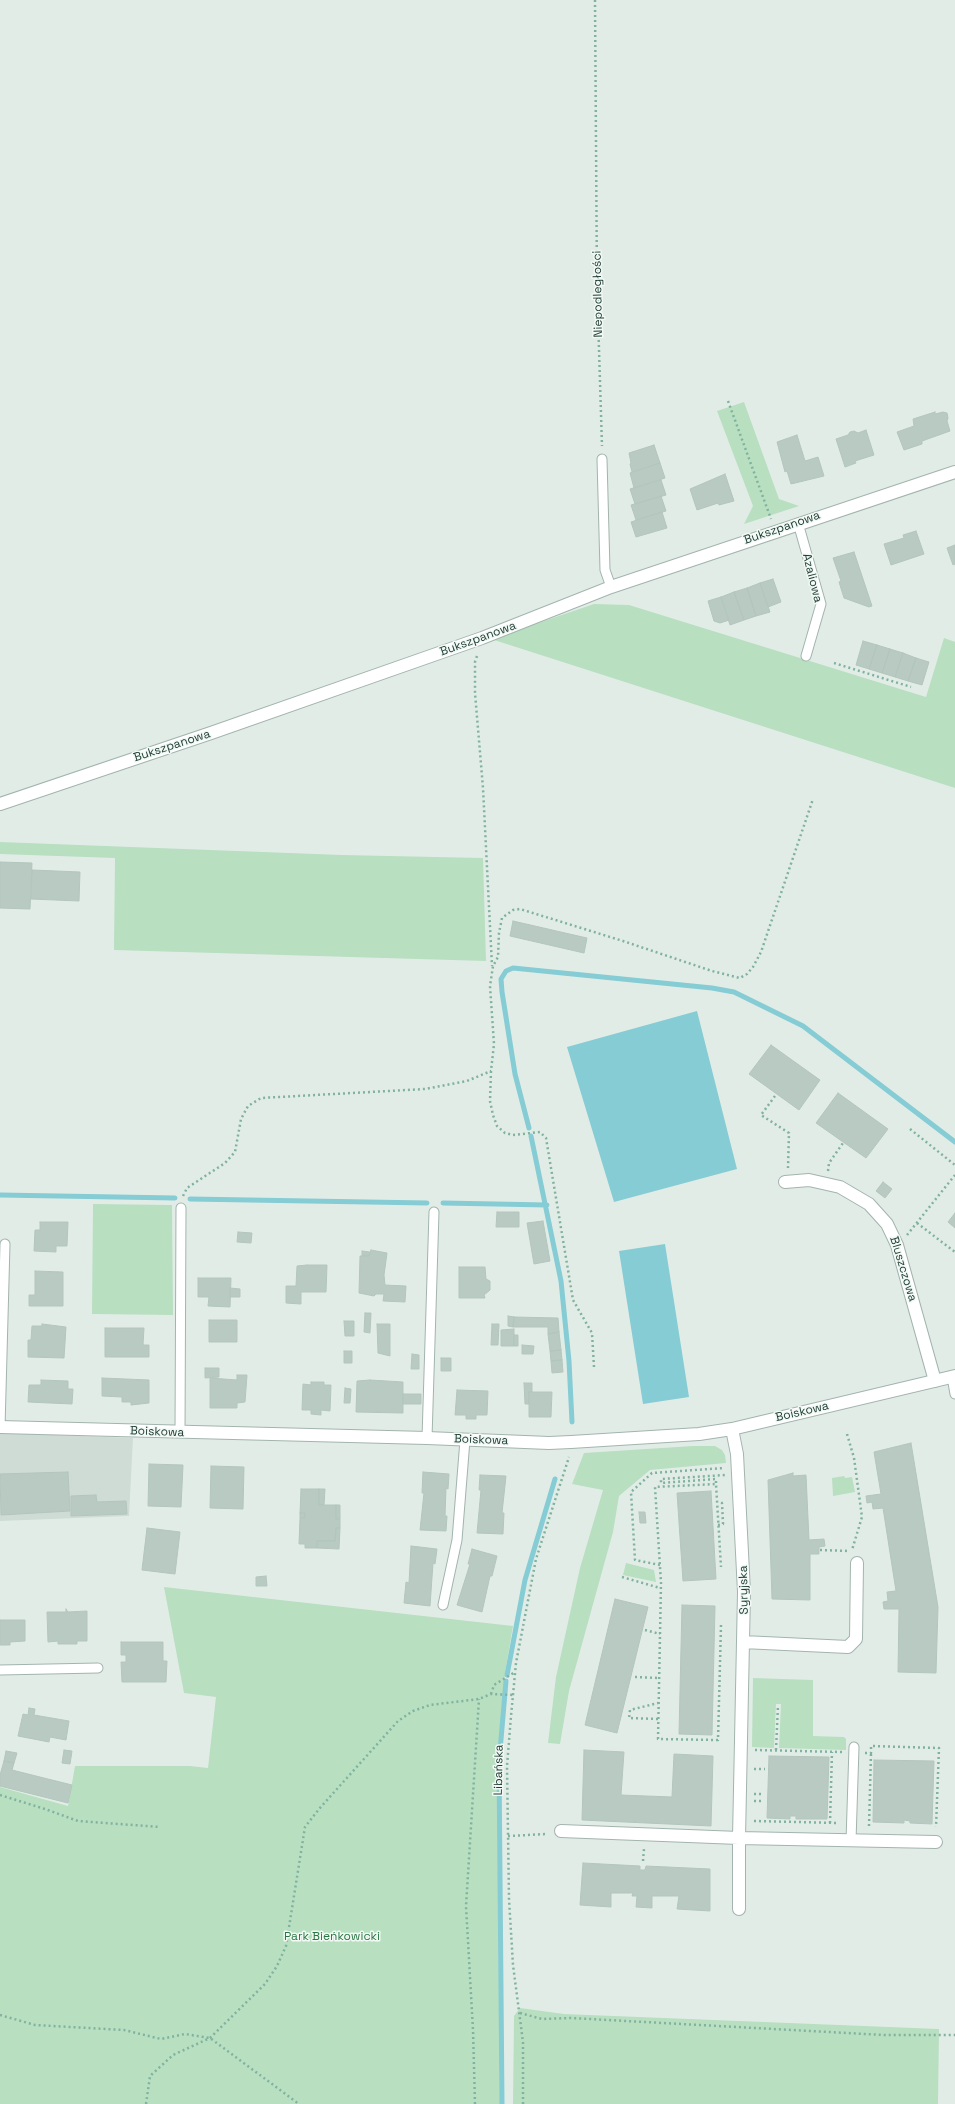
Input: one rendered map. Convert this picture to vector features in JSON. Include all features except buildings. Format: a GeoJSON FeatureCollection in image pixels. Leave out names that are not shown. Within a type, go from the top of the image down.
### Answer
{"type":"FeatureCollection","features":[{"type":"Feature","properties":{"kind":"street","name":"Bukszpanowa"},"geometry":{"type":"LineString","coordinates":[[0,804],[211,733],[482,638],[611,587],[798,523],[955,472]]}},
{"type":"Feature","properties":{"kind":"street","name":"Bluszczowa"},"geometry":{"type":"LineString","coordinates":[[787,1177],[798,1180],[827,1183],[855,1194],[869,1204],[887,1224],[897,1245],[935,1381]]}},
{"type":"Feature","properties":{"kind":"street","name":"Boiskowa"},"geometry":{"type":"LineString","coordinates":[[0,1428],[427,1438],[549,1443],[571,1442],[700,1434],[953,1377]]}},
{"type":"Feature","properties":{"kind":"street","name":"Syryjska"},"geometry":{"type":"LineString","coordinates":[[732,1428],[744,1592],[739,1909]]}},
{"type":"Feature","properties":{"kind":"street"},"geometry":{"type":"LineString","coordinates":[[743,1642],[848,1647],[856,1639],[857,1563]]}},
{"type":"Feature","properties":{"kind":"street"},"geometry":{"type":"LineString","coordinates":[[561,1831],[739,1838],[936,1842]]}},
{"type":"Feature","properties":{"kind":"lane"},"geometry":{"type":"LineString","coordinates":[[602,459],[605,570],[611,587]]}},
{"type":"Feature","properties":{"kind":"lane","name":"Azaliowa"},"geometry":{"type":"LineString","coordinates":[[798,523],[821,604],[806,656]]}},
{"type":"Feature","properties":{"kind":"lane"},"geometry":{"type":"LineString","coordinates":[[180,1432],[181,1208]]}},
{"type":"Feature","properties":{"kind":"lane"},"geometry":{"type":"LineString","coordinates":[[427,1438],[434,1212]]}},
{"type":"Feature","properties":{"kind":"lane"},"geometry":{"type":"LineString","coordinates":[[0,1428],[5,1244]]}},
{"type":"Feature","properties":{"kind":"lane"},"geometry":{"type":"LineString","coordinates":[[953,1377],[955,1394]]}},
{"type":"Feature","properties":{"kind":"lane"},"geometry":{"type":"LineString","coordinates":[[443,1605],[457,1540],[465,1440]]}},
{"type":"Feature","properties":{"kind":"lane"},"geometry":{"type":"LineString","coordinates":[[0,1670],[98,1668]]}},
{"type":"Feature","properties":{"kind":"lane"},"geometry":{"type":"LineString","coordinates":[[851,1841],[854,1747]]}},
{"type":"Feature","properties":{"kind":"path","name":"Niepodległości"},"geometry":{"type":"LineString","coordinates":[[595,0],[597,285],[602,459]]}},
{"type":"Feature","properties":{"kind":"path"},"geometry":{"type":"LineString","coordinates":[[728,401],[775,531]]}},
{"type":"Feature","properties":{"kind":"path"},"geometry":{"type":"LineString","coordinates":[[482,638],[475,662],[475,693],[483,788],[492,966],[490,986],[494,1044],[490,1101],[497,1126],[505,1133],[513,1136],[540,1132],[546,1138],[573,1300],[592,1333],[594,1367]]}},
{"type":"Feature","properties":{"kind":"path"},"geometry":{"type":"LineString","coordinates":[[834,663],[911,687]]}},
{"type":"Feature","properties":{"kind":"path"},"geometry":{"type":"LineString","coordinates":[[492,966],[498,957],[499,933],[502,918],[513,910],[520,909],[740,978],[753,968],[761,952],[813,799]]}},
{"type":"Feature","properties":{"kind":"path"},"geometry":{"type":"LineString","coordinates":[[181,1208],[187,1188],[225,1163],[235,1152],[241,1119],[248,1106],[262,1098],[425,1089],[467,1081],[491,1071]]}},
{"type":"Feature","properties":{"kind":"path"},"geometry":{"type":"LineString","coordinates":[[774,1096],[761,1115],[789,1133],[787,1177]]}},
{"type":"Feature","properties":{"kind":"path"},"geometry":{"type":"LineString","coordinates":[[910,1129],[955,1165]]}},
{"type":"Feature","properties":{"kind":"path"},"geometry":{"type":"LineString","coordinates":[[827,1183],[830,1163],[843,1144]]}},
{"type":"Feature","properties":{"kind":"path"},"geometry":{"type":"LineString","coordinates":[[907,1236],[955,1175]]}},
{"type":"Feature","properties":{"kind":"path"},"geometry":{"type":"LineString","coordinates":[[917,1223],[955,1252]]}},
{"type":"Feature","properties":{"kind":"path"},"geometry":{"type":"LineString","coordinates":[[847,1434],[854,1458],[862,1517],[852,1551],[852,1562],[857,1563]]}},
{"type":"Feature","properties":{"kind":"path","name":"Libańska"},"geometry":{"type":"LineString","coordinates":[[523,2104],[523,2042],[520,2013],[516,2002],[512,1965],[508,1836],[507,1766],[512,1695],[536,1559],[570,1456],[571,1442]]}},
{"type":"Feature","properties":{"kind":"path"},"geometry":{"type":"LineString","coordinates":[[721,1567],[716,1479],[661,1483],[661,1479],[734,1471]]}},
{"type":"Feature","properties":{"kind":"path"},"geometry":{"type":"LineString","coordinates":[[660,1565],[635,1560],[631,1492],[652,1473],[734,1471]]}},
{"type":"Feature","properties":{"kind":"path"},"geometry":{"type":"LineString","coordinates":[[716,1484],[655,1487],[660,1565],[658,1739],[718,1740],[721,1625]]}},
{"type":"Feature","properties":{"kind":"path"},"geometry":{"type":"LineString","coordinates":[[718,1525],[723,1524],[722,1503]]}},
{"type":"Feature","properties":{"kind":"path"},"geometry":{"type":"LineString","coordinates":[[820,1550],[852,1551]]}},
{"type":"Feature","properties":{"kind":"path"},"geometry":{"type":"LineString","coordinates":[[622,1576],[660,1588]]}},
{"type":"Feature","properties":{"kind":"path"},"geometry":{"type":"LineString","coordinates":[[645,1630],[660,1634]]}},
{"type":"Feature","properties":{"kind":"path"},"geometry":{"type":"LineString","coordinates":[[492,1694],[494,1685],[515,1672]]}},
{"type":"Feature","properties":{"kind":"path"},"geometry":{"type":"LineString","coordinates":[[635,1677],[659,1678]]}},
{"type":"Feature","properties":{"kind":"path"},"geometry":{"type":"LineString","coordinates":[[146,2104],[150,2076],[174,2055],[210,2038],[265,1984],[277,1966],[286,1946],[305,1827],[398,1721],[413,1711],[430,1704],[479,1699],[492,1694],[512,1695]]}},
{"type":"Feature","properties":{"kind":"path"},"geometry":{"type":"LineString","coordinates":[[475,2104],[473,2030],[466,1906],[479,1699]]}},
{"type":"Feature","properties":{"kind":"path"},"geometry":{"type":"LineString","coordinates":[[658,1702],[630,1710],[629,1718],[658,1719]]}},
{"type":"Feature","properties":{"kind":"path"},"geometry":{"type":"LineString","coordinates":[[776,1750],[778,1705]]}},
{"type":"Feature","properties":{"kind":"path"},"geometry":{"type":"LineString","coordinates":[[829,1840],[832,1752]]}},
{"type":"Feature","properties":{"kind":"path"},"geometry":{"type":"LineString","coordinates":[[869,1826],[871,1753]]}},
{"type":"Feature","properties":{"kind":"path"},"geometry":{"type":"LineString","coordinates":[[0,1795],[78,1821],[160,1827]]}},
{"type":"Feature","properties":{"kind":"path"},"geometry":{"type":"LineString","coordinates":[[508,1836],[534,1836],[561,1831]]}},
{"type":"Feature","properties":{"kind":"path"},"geometry":{"type":"LineString","coordinates":[[643,1861],[644,1849]]}},
{"type":"Feature","properties":{"kind":"path"},"geometry":{"type":"LineString","coordinates":[[520,2013],[542,2019],[571,2018],[884,2035],[955,2035]]}},
{"type":"Feature","properties":{"kind":"path"},"geometry":{"type":"LineString","coordinates":[[0,2015],[35,2025],[124,2030],[161,2039],[185,2034],[210,2038],[299,2104]]}},
{"type":"Feature","properties":{"kind":"shaded area"},"geometry":{"type":"Polygon","coordinates":[[[0,1433],[133,1438],[129,1516],[0,1521],[0,1433]]]}},
{"type":"Feature","properties":{"kind":"green space"},"geometry":{"type":"Polygon","coordinates":[[[744,402],[779,499],[799,506],[744,524],[753,506],[717,411],[744,402]]]}},
{"type":"Feature","properties":{"kind":"green space"},"geometry":{"type":"Polygon","coordinates":[[[594,604],[629,605],[926,697],[944,638],[955,642],[955,788],[491,639],[594,604]]]}},
{"type":"Feature","properties":{"kind":"green space"},"geometry":{"type":"Polygon","coordinates":[[[0,842],[342,855],[483,858],[486,961],[114,950],[115,858],[0,854],[0,842]]]}},
{"type":"Feature","properties":{"kind":"green space"},"geometry":{"type":"Polygon","coordinates":[[[93,1204],[172,1205],[173,1315],[92,1314],[93,1204]]]}},
{"type":"Feature","properties":{"kind":"green space"},"geometry":{"type":"Polygon","coordinates":[[[715,1446],[722,1450],[725,1455],[726,1463],[650,1470],[619,1496],[613,1532],[569,1691],[560,1744],[548,1743],[556,1677],[580,1568],[603,1490],[572,1484],[584,1453],[715,1446]]]}},
{"type":"Feature","properties":{"kind":"green space"},"geometry":{"type":"Polygon","coordinates":[[[844,1476],[845,1478],[852,1477],[855,1492],[833,1496],[832,1478],[844,1476]]]}},
{"type":"Feature","properties":{"kind":"green space"},"geometry":{"type":"Polygon","coordinates":[[[626,1563],[654,1570],[656,1582],[623,1575],[626,1563]]]}},
{"type":"Feature","properties":{"kind":"green space","name":"Park Bieńkowicki"},"geometry":{"type":"Polygon","coordinates":[[[164,1587],[513,1626],[505,1673],[497,1762],[500,2104],[0,2104],[0,1787],[68,1806],[75,1766],[190,1766],[208,1768],[216,1697],[184,1693],[164,1587]]]}},
{"type":"Feature","properties":{"kind":"green space"},"geometry":{"type":"Polygon","coordinates":[[[753,1678],[813,1680],[813,1736],[844,1737],[846,1739],[846,1750],[779,1748],[781,1704],[776,1704],[774,1748],[752,1747],[753,1678]]]}},
{"type":"Feature","properties":{"kind":"green space"},"geometry":{"type":"Polygon","coordinates":[[[520,2008],[564,2014],[939,2029],[938,2104],[513,2104],[514,2016],[520,2008]]]}},
{"type":"Feature","properties":{"kind":"water"},"geometry":{"type":"Polygon","coordinates":[[[697,1011],[737,1169],[614,1202],[567,1047],[697,1011]]]}},
{"type":"Feature","properties":{"kind":"water"},"geometry":{"type":"Polygon","coordinates":[[[665,1244],[689,1397],[643,1404],[619,1251],[665,1244]]]}},
{"type":"Feature","properties":{"kind":"waterway"},"geometry":{"type":"LineString","coordinates":[[529,1128],[515,1074],[502,992],[501,979],[506,971],[513,968],[712,988],[734,992],[803,1026],[955,1142]]}},
{"type":"Feature","properties":{"kind":"waterway"},"geometry":{"type":"LineString","coordinates":[[531,1136],[561,1281],[569,1361],[572,1422]]}},
{"type":"Feature","properties":{"kind":"waterway"},"geometry":{"type":"LineString","coordinates":[[0,1195],[175,1198]]}},
{"type":"Feature","properties":{"kind":"waterway"},"geometry":{"type":"LineString","coordinates":[[190,1199],[427,1203]]}},
{"type":"Feature","properties":{"kind":"waterway"},"geometry":{"type":"LineString","coordinates":[[443,1203],[547,1205]]}},
{"type":"Feature","properties":{"kind":"waterway"},"geometry":{"type":"LineString","coordinates":[[507,1675],[525,1580],[555,1479]]}},
{"type":"Feature","properties":{"kind":"waterway"},"geometry":{"type":"LineString","coordinates":[[502,2104],[499,1763],[506,1681]]}}]}
